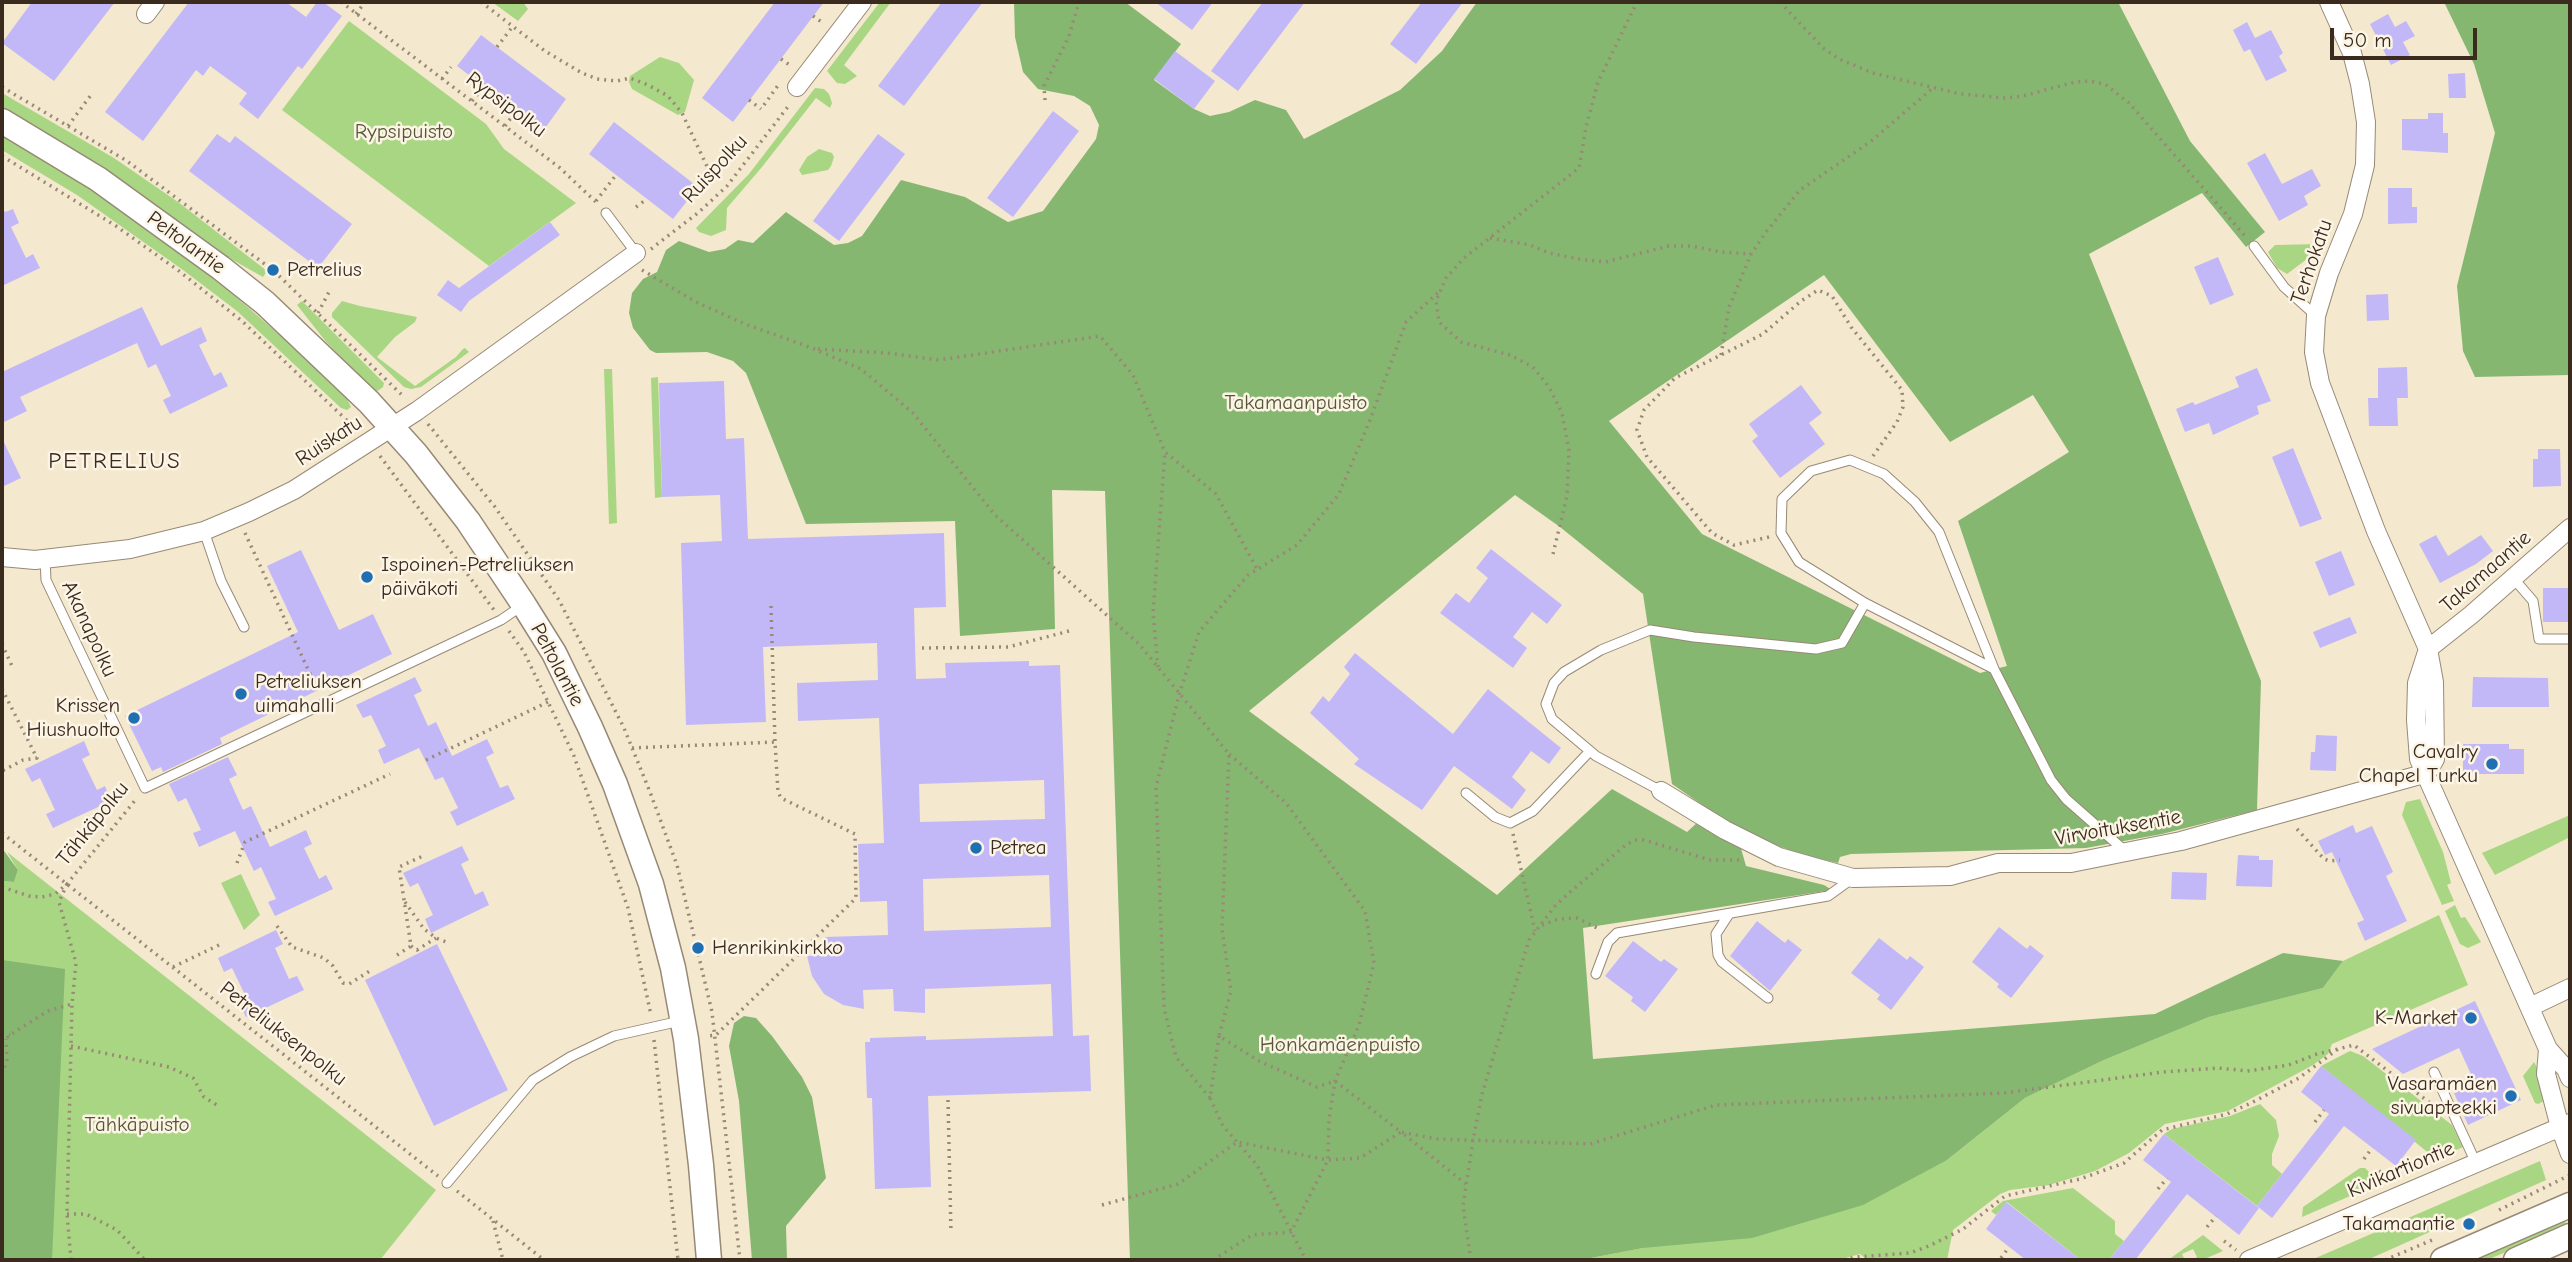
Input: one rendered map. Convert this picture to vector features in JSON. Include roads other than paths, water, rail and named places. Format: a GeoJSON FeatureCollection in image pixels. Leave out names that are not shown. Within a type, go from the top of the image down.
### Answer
{"type":"FeatureCollection","features":[{"type":"Feature","properties":{"kind":"street"},"geometry":{"type":"LineString","coordinates":[[797,87],[862,2]]}},
{"type":"Feature","properties":{"kind":"street","name":"Terhokatu"},"geometry":{"type":"LineString","coordinates":[[2329,2],[2352,53],[2360,84],[2366,122],[2365,164],[2353,214],[2329,273],[2316,316],[2314,352],[2320,383],[2376,531],[2428,649]]}},
{"type":"Feature","properties":{"kind":"street","name":"Peltolantie"},"geometry":{"type":"LineString","coordinates":[[2,121],[98,179],[265,303],[392,427],[454,501],[524,604],[554,653],[584,715],[634,832],[654,895],[673,968],[682,1020],[696,1124],[709,1260]]}},
{"type":"Feature","properties":{"kind":"street","name":"Ruiskatu"},"geometry":{"type":"LineString","coordinates":[[2,557],[45,559],[130,550],[204,531],[294,491],[417,411],[637,260]]}},
{"type":"Feature","properties":{"kind":"street","name":"Takamaantie"},"geometry":{"type":"LineString","coordinates":[[2428,649],[2514,579],[2563,547],[2570,528]]}},
{"type":"Feature","properties":{"kind":"street"},"geometry":{"type":"LineString","coordinates":[[2428,649],[2434,682],[2435,759],[2427,773],[2548,1049],[2567,1069],[2570,1078]]}},
{"type":"Feature","properties":{"kind":"street","name":"Virvoituksentie"},"geometry":{"type":"LineString","coordinates":[[1661,791],[1779,857],[1853,878],[1950,876],[1998,863],[2071,863],[2181,841],[2427,773]]}},
{"type":"Feature","properties":{"kind":"street"},"geometry":{"type":"LineString","coordinates":[[2530,1007],[2570,988]]}},
{"type":"Feature","properties":{"kind":"street"},"geometry":{"type":"LineString","coordinates":[[2548,1049],[2546,1074],[2565,1125],[2570,1154]]}},
{"type":"Feature","properties":{"kind":"street","name":"Kivikartiontie"},"geometry":{"type":"LineString","coordinates":[[2243,1255],[2565,1125]]}},
{"type":"Feature","properties":{"kind":"street"},"geometry":{"type":"LineString","coordinates":[[2443,1260],[2570,1205]]}},
{"type":"Feature","properties":{"kind":"street"},"geometry":{"type":"LineString","coordinates":[[2516,1260],[2570,1236]]}},
{"type":"Feature","properties":{"kind":"lane"},"geometry":{"type":"LineString","coordinates":[[606,213],[637,260]]}},
{"type":"Feature","properties":{"kind":"lane"},"geometry":{"type":"LineString","coordinates":[[2254,246],[2284,287],[2316,316]]}},
{"type":"Feature","properties":{"kind":"lane"},"geometry":{"type":"LineString","coordinates":[[1994,669],[1865,604],[1799,562],[1781,533],[1782,499],[1811,471],[1850,460],[1885,474],[1915,502],[1939,533],[1994,669],[2051,780],[2086,819],[2126,852]]}},
{"type":"Feature","properties":{"kind":"lane"},"geometry":{"type":"LineString","coordinates":[[204,531],[221,581],[244,627]]}},
{"type":"Feature","properties":{"kind":"lane","name":"Akanapolku"},"geometry":{"type":"LineString","coordinates":[[45,559],[46,580],[145,788]]}},
{"type":"Feature","properties":{"kind":"lane"},"geometry":{"type":"LineString","coordinates":[[2514,579],[2533,601],[2539,639],[2570,639]]}},
{"type":"Feature","properties":{"kind":"lane","name":"Tähkäpolku"},"geometry":{"type":"LineString","coordinates":[[145,788],[501,620],[524,604]]}},
{"type":"Feature","properties":{"kind":"lane"},"geometry":{"type":"LineString","coordinates":[[1661,791],[1590,751],[1552,719],[1546,704],[1553,683],[1564,672],[1601,650],[1650,630],[1816,649],[1842,643],[1865,604]]}},
{"type":"Feature","properties":{"kind":"lane"},"geometry":{"type":"LineString","coordinates":[[1466,793],[1495,817],[1510,823],[1533,811],[1590,751]]}},
{"type":"Feature","properties":{"kind":"lane"},"geometry":{"type":"LineString","coordinates":[[1596,974],[1612,936],[1828,896],[1853,878]]}},
{"type":"Feature","properties":{"kind":"lane"},"geometry":{"type":"LineString","coordinates":[[1729,914],[1716,934],[1718,956],[1768,998]]}},
{"type":"Feature","properties":{"kind":"lane"},"geometry":{"type":"LineString","coordinates":[[447,1183],[533,1080],[570,1057],[614,1035],[682,1020]]}},
{"type":"Feature","properties":{"kind":"lane"},"geometry":{"type":"LineString","coordinates":[[2434,1072],[2476,1163]]}},
{"type":"Feature","properties":{"kind":"place","name":"Petrelius"},"geometry":{"type":"Point","coordinates":[273,270]}},
{"type":"Feature","properties":{"kind":"place","name":"Ispoinen-Petreliuksen päiväkoti"},"geometry":{"type":"Point","coordinates":[367,577]}},
{"type":"Feature","properties":{"kind":"place","name":"Petreliuksen uimahalli"},"geometry":{"type":"Point","coordinates":[241,694]}},
{"type":"Feature","properties":{"kind":"place","name":"Krissen Hiushuolto"},"geometry":{"type":"Point","coordinates":[134,718]}},
{"type":"Feature","properties":{"kind":"place","name":"Cavalry Chapel Turku"},"geometry":{"type":"Point","coordinates":[2492,764]}},
{"type":"Feature","properties":{"kind":"place","name":"Petrea"},"geometry":{"type":"Point","coordinates":[976,848]}},
{"type":"Feature","properties":{"kind":"place","name":"Henrikinkirkko"},"geometry":{"type":"Point","coordinates":[698,948]}},
{"type":"Feature","properties":{"kind":"place","name":"K-Market"},"geometry":{"type":"Point","coordinates":[2471,1018]}},
{"type":"Feature","properties":{"kind":"place","name":"Vasaramäen sivuapteekki"},"geometry":{"type":"Point","coordinates":[2511,1096]}},
{"type":"Feature","properties":{"kind":"place","name":"Takamaantie"},"geometry":{"type":"Point","coordinates":[2469,1224]}},
{"type":"Feature","properties":{"kind":"district","name":"PETRELIUS"},"geometry":{"type":"Point","coordinates":[115,461]}},
{"type":"Feature","properties":{"kind":"park label","name":"Rypsipuisto"},"geometry":{"type":"Point","coordinates":[404,132]}},
{"type":"Feature","properties":{"kind":"park label","name":"Takamaanpuisto"},"geometry":{"type":"Point","coordinates":[1296,403]}},
{"type":"Feature","properties":{"kind":"park label","name":"Honkamäenpuisto"},"geometry":{"type":"Point","coordinates":[1340,1045]}},
{"type":"Feature","properties":{"kind":"park label","name":"Tähkäpuisto"},"geometry":{"type":"Point","coordinates":[137,1125]}}]}
